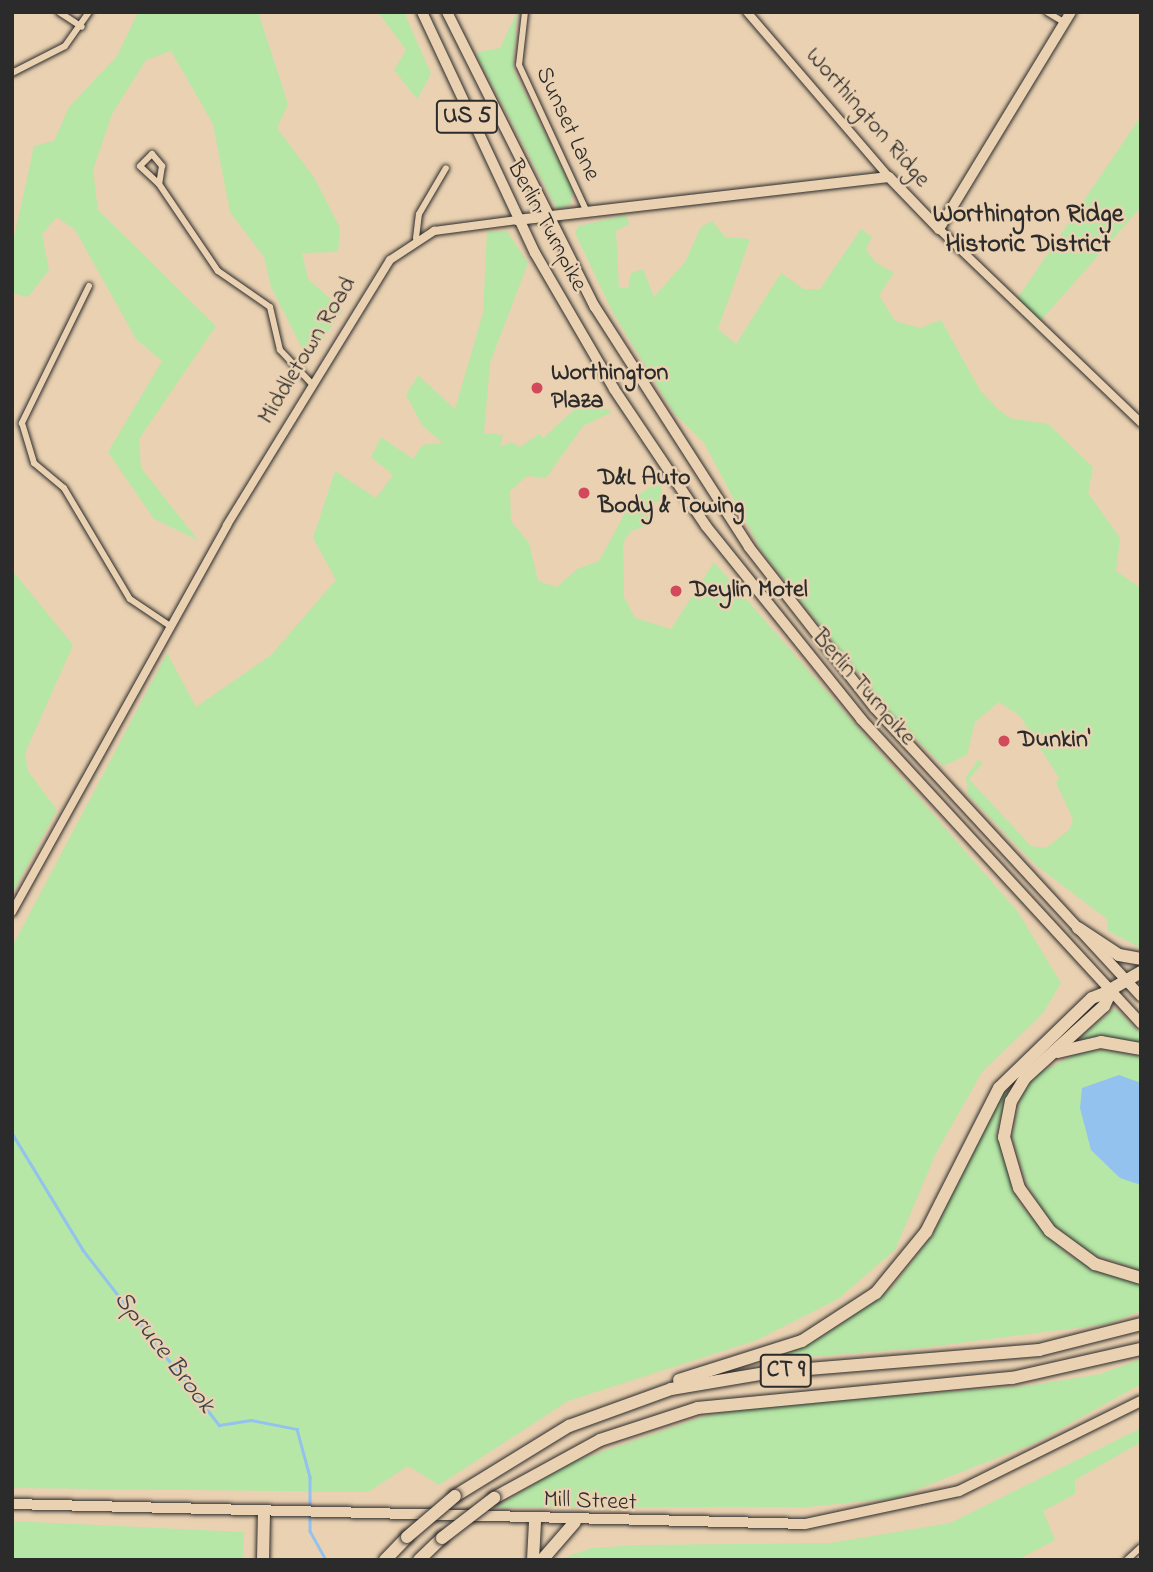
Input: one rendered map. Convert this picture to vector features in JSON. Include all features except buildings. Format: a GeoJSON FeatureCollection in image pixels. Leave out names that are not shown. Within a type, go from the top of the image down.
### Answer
{"type":"FeatureCollection","features":[{"type":"Feature","properties":{"kind":"highway","name":"Berlin Turnpike"},"geometry":{"type":"LineString","coordinates":[[422,12],[517,220],[620,399],[743,576],[868,727],[1141,1024]]}},
{"type":"Feature","properties":{"kind":"highway","name":"Berlin Turnpike"},"geometry":{"type":"LineString","coordinates":[[447,12],[545,217],[658,411],[773,581],[875,708],[1141,996]]}},
{"type":"Feature","properties":{"kind":"highway"},"geometry":{"type":"LineString","coordinates":[[1078,928],[1114,952],[1141,960]]}},
{"type":"Feature","properties":{"kind":"highway"},"geometry":{"type":"LineString","coordinates":[[641,1398],[802,1341],[876,1293],[930,1225],[999,1088],[1091,998],[1110,991],[1125,979],[1141,972]]}},
{"type":"Feature","properties":{"kind":"highway"},"geometry":{"type":"LineString","coordinates":[[1110,991],[1104,1006],[1025,1078],[1008,1108],[1004,1142],[1012,1174],[1033,1211],[1060,1240],[1102,1267],[1141,1278]]}},
{"type":"Feature","properties":{"kind":"highway"},"geometry":{"type":"LineString","coordinates":[[1048,1056],[1091,1043],[1141,1049]]}},
{"type":"Feature","properties":{"kind":"highway","name":"CT 9"},"geometry":{"type":"LineString","coordinates":[[385,1560],[407,1537],[455,1496],[549,1437],[641,1398],[746,1375],[1039,1350],[1141,1324]]}},
{"type":"Feature","properties":{"kind":"highway","name":"CT 9"},"geometry":{"type":"LineString","coordinates":[[419,1560],[442,1538],[494,1498],[600,1440],[698,1408],[1012,1378],[1141,1349]]}},
{"type":"Feature","properties":{"kind":"highway"},"geometry":{"type":"LineString","coordinates":[[263,1560],[264,1512]]}},
{"type":"Feature","properties":{"kind":"highway"},"geometry":{"type":"LineString","coordinates":[[533,1560],[535,1521]]}},
{"type":"Feature","properties":{"kind":"highway"},"geometry":{"type":"LineString","coordinates":[[542,1560],[575,1522]]}},
{"type":"Feature","properties":{"kind":"main road"},"geometry":{"type":"LineString","coordinates":[[939,229],[1071,12]]}},
{"type":"Feature","properties":{"kind":"main road"},"geometry":{"type":"LineString","coordinates":[[517,220],[889,177]]}},
{"type":"Feature","properties":{"kind":"main road","name":"Worthington Ridge"},"geometry":{"type":"LineString","coordinates":[[889,177],[939,229]]}},
{"type":"Feature","properties":{"kind":"main road","name":"Mill Street"},"geometry":{"type":"LineString","coordinates":[[12,1504],[775,1526],[892,1510],[980,1482],[1141,1401]]}},
{"type":"Feature","properties":{"kind":"street"},"geometry":{"type":"LineString","coordinates":[[59,12],[82,27]]}},
{"type":"Feature","properties":{"kind":"street"},"geometry":{"type":"LineString","coordinates":[[12,74],[65,46],[82,27],[89,12]]}},
{"type":"Feature","properties":{"kind":"street","name":"Sunset Lane"},"geometry":{"type":"LineString","coordinates":[[525,12],[519,65],[586,210]]}},
{"type":"Feature","properties":{"kind":"street","name":"Worthington Ridge"},"geometry":{"type":"LineString","coordinates":[[747,12],[889,177]]}},
{"type":"Feature","properties":{"kind":"street"},"geometry":{"type":"LineString","coordinates":[[1047,12],[1065,23]]}},
{"type":"Feature","properties":{"kind":"street"},"geometry":{"type":"LineString","coordinates":[[159,184],[162,166],[148,155],[140,166],[159,184],[218,271],[270,307],[280,350],[313,385]]}},
{"type":"Feature","properties":{"kind":"street"},"geometry":{"type":"LineString","coordinates":[[446,169],[419,214],[416,238],[517,220]]}},
{"type":"Feature","properties":{"kind":"street","name":"Worthington Ridge"},"geometry":{"type":"LineString","coordinates":[[939,229],[1141,424]]}},
{"type":"Feature","properties":{"kind":"street","name":"Middletown Road"},"geometry":{"type":"LineString","coordinates":[[12,912],[170,626],[313,385],[381,272],[416,238]]}},
{"type":"Feature","properties":{"kind":"street"},"geometry":{"type":"LineString","coordinates":[[89,286],[22,424],[34,463],[64,488],[130,599],[170,626]]}},
{"type":"Feature","properties":{"kind":"street"},"geometry":{"type":"LineString","coordinates":[[1127,1560],[1141,1547]]}},
{"type":"Feature","properties":{"kind":"green space"},"geometry":{"type":"Polygon","coordinates":[[[138,12],[258,12],[288,104],[277,128],[315,179],[340,228],[338,252],[302,253],[308,279],[343,310],[308,360],[271,287],[264,257],[230,212],[213,124],[171,51],[146,60],[112,114],[93,170],[98,210],[216,326],[139,439],[141,468],[198,540],[154,519],[108,452],[162,361],[136,339],[75,230],[57,217],[42,234],[49,270],[28,297],[12,293],[12,247],[34,146],[54,141],[69,107],[117,56],[138,12]]]}},
{"type":"Feature","properties":{"kind":"green space"},"geometry":{"type":"Polygon","coordinates":[[[378,12],[404,12],[431,74],[417,99],[394,70],[406,50],[378,12]]]}},
{"type":"Feature","properties":{"kind":"green space"},"geometry":{"type":"Polygon","coordinates":[[[517,12],[513,69],[573,191],[570,205],[557,209],[478,58],[477,52],[500,48],[517,12]]]}},
{"type":"Feature","properties":{"kind":"green space"},"geometry":{"type":"Polygon","coordinates":[[[1141,116],[1141,207],[1035,327],[1013,305],[1141,116]]]}},
{"type":"Feature","properties":{"kind":"green space"},"geometry":{"type":"Polygon","coordinates":[[[626,215],[629,224],[616,231],[619,288],[628,288],[631,273],[643,269],[654,297],[685,262],[701,227],[712,221],[725,237],[750,239],[718,329],[736,344],[781,273],[804,289],[820,289],[861,229],[872,237],[866,249],[875,262],[894,273],[879,295],[895,321],[920,328],[941,320],[980,390],[998,409],[1010,418],[1048,424],[1093,467],[1088,493],[1120,538],[1116,571],[1141,588],[1141,948],[1108,931],[1107,919],[1037,866],[968,795],[966,777],[978,760],[983,763],[969,779],[1031,846],[1046,848],[1070,829],[1073,819],[1056,783],[1059,778],[1020,716],[999,702],[975,722],[967,755],[943,766],[889,712],[762,552],[704,443],[674,413],[612,311],[575,233],[578,226],[626,215]]]}},
{"type":"Feature","properties":{"kind":"green space"},"geometry":{"type":"Polygon","coordinates":[[[507,231],[528,263],[490,363],[484,433],[503,435],[500,447],[511,442],[520,447],[539,434],[543,438],[588,397],[612,412],[583,426],[546,478],[527,476],[510,491],[511,521],[529,543],[538,581],[557,587],[577,569],[599,561],[632,500],[654,484],[661,486],[663,499],[649,506],[654,523],[631,531],[623,543],[624,597],[635,618],[671,629],[714,562],[1018,912],[1061,983],[1043,1013],[982,1072],[936,1153],[895,1250],[838,1299],[757,1340],[568,1401],[439,1485],[408,1466],[368,1492],[12,1488],[12,947],[167,653],[196,707],[271,655],[336,580],[313,538],[335,471],[376,498],[393,475],[371,457],[381,437],[413,459],[422,445],[442,443],[422,425],[406,395],[418,375],[455,409],[483,313],[487,232],[507,231]]]}},
{"type":"Feature","properties":{"kind":"green space"},"geometry":{"type":"Polygon","coordinates":[[[12,570],[73,645],[25,753],[28,771],[57,810],[12,894],[12,570]]]}},
{"type":"Feature","properties":{"kind":"green space"},"geometry":{"type":"Polygon","coordinates":[[[1115,1008],[1141,1034],[1141,1044],[1080,1038],[1115,1008]]]}},
{"type":"Feature","properties":{"kind":"green space"},"geometry":{"type":"Polygon","coordinates":[[[1104,1050],[1141,1057],[1141,1270],[1089,1253],[1050,1222],[1027,1184],[1012,1137],[1021,1094],[1039,1073],[1078,1053],[1104,1050]]]}},
{"type":"Feature","properties":{"kind":"green space"},"geometry":{"type":"Polygon","coordinates":[[[1009,1088],[996,1132],[1019,1204],[1067,1255],[1141,1284],[1141,1311],[1107,1324],[920,1348],[755,1361],[819,1339],[891,1289],[933,1234],[989,1110],[1009,1088]]]}},
{"type":"Feature","properties":{"kind":"green space"},"geometry":{"type":"Polygon","coordinates":[[[1141,1359],[1141,1384],[1035,1443],[895,1498],[808,1507],[496,1507],[572,1462],[702,1417],[762,1406],[1026,1386],[1100,1374],[1141,1359]]]}},
{"type":"Feature","properties":{"kind":"green space"},"geometry":{"type":"Polygon","coordinates":[[[1141,1428],[1141,1442],[1075,1480],[1075,1494],[1043,1511],[1055,1540],[1017,1560],[557,1560],[592,1548],[830,1543],[950,1523],[1141,1428]]]}},
{"type":"Feature","properties":{"kind":"green space"},"geometry":{"type":"Polygon","coordinates":[[[12,1521],[244,1532],[243,1560],[12,1560],[12,1521]]]}},
{"type":"Feature","properties":{"kind":"water"},"geometry":{"type":"Polygon","coordinates":[[[1119,1075],[1141,1083],[1141,1185],[1120,1178],[1091,1150],[1080,1108],[1082,1088],[1119,1075]]]}},
{"type":"Feature","properties":{"kind":"waterway","name":"Spruce Brook"},"geometry":{"type":"LineString","coordinates":[[12,1133],[83,1250],[219,1425],[251,1420],[297,1429],[310,1477],[310,1531],[326,1560]]}},
{"type":"Feature","properties":{"kind":"place","name":"Worthington Plaza"},"geometry":{"type":"Point","coordinates":[537,388]}},
{"type":"Feature","properties":{"kind":"place","name":"D&L Auto Body & Towing"},"geometry":{"type":"Point","coordinates":[584,493]}},
{"type":"Feature","properties":{"kind":"place","name":"Deylin Motel"},"geometry":{"type":"Point","coordinates":[676,591]}},
{"type":"Feature","properties":{"kind":"place","name":"Dunkin'"},"geometry":{"type":"Point","coordinates":[1004,741]}},
{"type":"Feature","properties":{"kind":"district","name":"Worthington Ridge Historic District"},"geometry":{"type":"Point","coordinates":[1028,231]}}]}
